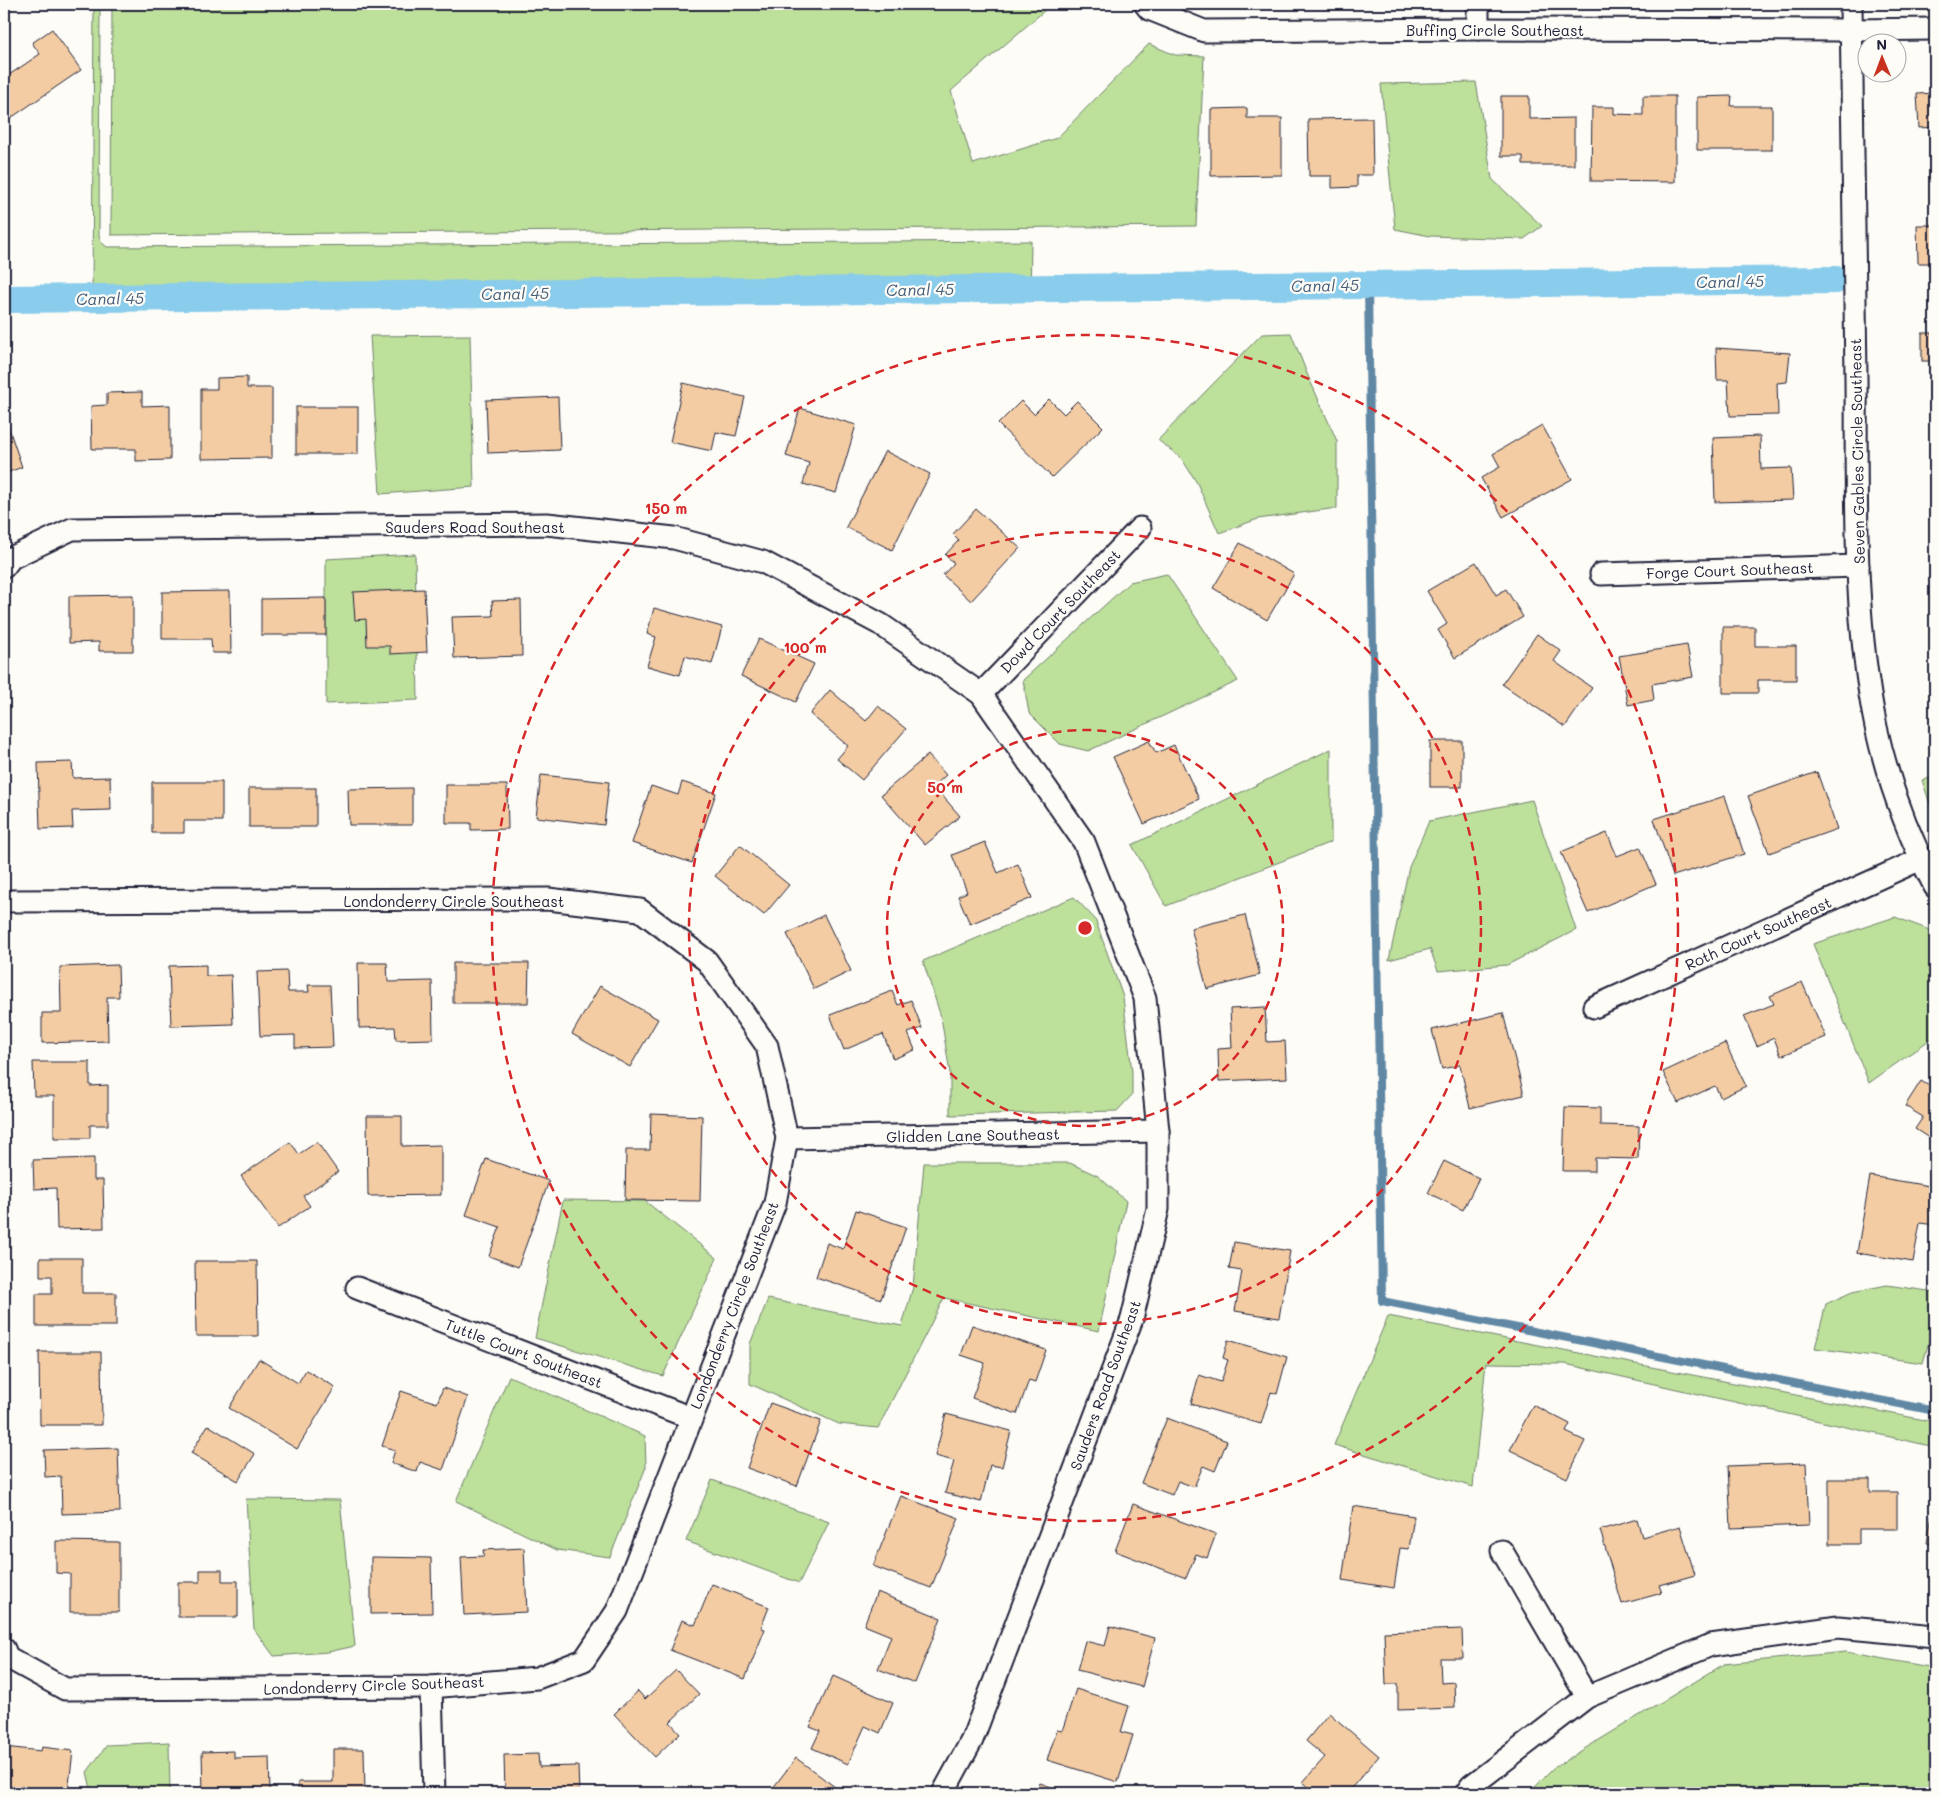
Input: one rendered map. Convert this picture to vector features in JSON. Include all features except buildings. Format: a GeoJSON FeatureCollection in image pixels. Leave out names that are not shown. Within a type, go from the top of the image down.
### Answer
{"type":"FeatureCollection","features":[{"type":"Feature","properties":{"kind":"street","name":"Buffing Circle Southeast"},"geometry":{"type":"LineString","coordinates":[[1145,4],[1149,9],[1204,31],[1478,29],[1852,30],[1935,28]]}},
{"type":"Feature","properties":{"kind":"street"},"geometry":{"type":"LineString","coordinates":[[1478,4],[1478,29]]}},
{"type":"Feature","properties":{"kind":"street","name":"Seven Gables Circle Southeast"},"geometry":{"type":"LineString","coordinates":[[1851,4],[1858,566],[1866,662],[1876,727],[1893,789],[1921,860],[1935,887]]}},
{"type":"Feature","properties":{"kind":"street","name":"Sauders Road Southeast"},"geometry":{"type":"LineString","coordinates":[[8,563],[72,529],[547,524],[674,538],[763,562],[880,624],[981,694],[1084,842],[1145,998],[1158,1132],[1158,1209],[1132,1319],[972,1740],[943,1793]]}},
{"type":"Feature","properties":{"kind":"street","name":"Dowd Court Southeast"},"geometry":{"type":"LineString","coordinates":[[981,694],[1140,528]]}},
{"type":"Feature","properties":{"kind":"street","name":"Forge Court Southeast"},"geometry":{"type":"LineString","coordinates":[[1601,574],[1858,566]]}},
{"type":"Feature","properties":{"kind":"street","name":"Roth Court Southeast"},"geometry":{"type":"LineString","coordinates":[[1594,1007],[1921,860]]}},
{"type":"Feature","properties":{"kind":"street","name":"Londonderry Circle Southeast"},"geometry":{"type":"LineString","coordinates":[[4,901],[548,899],[640,910],[707,961],[767,1046],[787,1138],[775,1203],[617,1611],[584,1660],[537,1678],[431,1686],[65,1689],[6,1653]]}},
{"type":"Feature","properties":{"kind":"street","name":"Glidden Lane Southeast"},"geometry":{"type":"LineString","coordinates":[[787,1138],[1158,1132]]}},
{"type":"Feature","properties":{"kind":"street","name":"Tuttle Court Southeast"},"geometry":{"type":"LineString","coordinates":[[357,1288],[691,1418]]}},
{"type":"Feature","properties":{"kind":"street"},"geometry":{"type":"LineString","coordinates":[[1502,1551],[1587,1697]]}},
{"type":"Feature","properties":{"kind":"street"},"geometry":{"type":"LineString","coordinates":[[1466,1793],[1471,1786],[1587,1697],[1711,1645],[1838,1627],[1935,1636]]}},
{"type":"Feature","properties":{"kind":"street"},"geometry":{"type":"LineString","coordinates":[[431,1686],[434,1793]]}},
{"type":"Feature","properties":{"kind":"green space"},"geometry":{"type":"Polygon","coordinates":[[[94,4],[100,4],[99,235],[101,242],[107,247],[1031,241],[1030,301],[92,292],[94,4]]]}},
{"type":"Feature","properties":{"kind":"green space"},"geometry":{"type":"Polygon","coordinates":[[[112,4],[1052,4],[951,91],[973,164],[1057,138],[1149,44],[1175,55],[1204,56],[1196,226],[111,235],[112,4]]]}},
{"type":"Feature","properties":{"kind":"green space"},"geometry":{"type":"Polygon","coordinates":[[[1476,82],[1492,179],[1542,226],[1524,239],[1430,236],[1395,229],[1381,84],[1476,82]]]}},
{"type":"Feature","properties":{"kind":"green space"},"geometry":{"type":"Polygon","coordinates":[[[1291,333],[1337,441],[1337,508],[1258,519],[1219,533],[1197,483],[1182,459],[1158,440],[1262,334],[1291,333]]]}},
{"type":"Feature","properties":{"kind":"green space"},"geometry":{"type":"Polygon","coordinates":[[[470,335],[474,487],[380,494],[370,336],[470,335]]]}},
{"type":"Feature","properties":{"kind":"green space"},"geometry":{"type":"Polygon","coordinates":[[[415,554],[418,700],[326,704],[326,559],[415,554]]]}},
{"type":"Feature","properties":{"kind":"green space"},"geometry":{"type":"Polygon","coordinates":[[[1167,574],[1238,681],[1088,751],[1060,744],[1029,713],[1023,680],[1130,582],[1167,574]]]}},
{"type":"Feature","properties":{"kind":"green space"},"geometry":{"type":"Polygon","coordinates":[[[1331,749],[1331,842],[1166,906],[1132,845],[1331,749]]]}},
{"type":"Feature","properties":{"kind":"green space"},"geometry":{"type":"Polygon","coordinates":[[[1935,777],[1935,819],[1922,780],[1935,777]]]}},
{"type":"Feature","properties":{"kind":"green space"},"geometry":{"type":"Polygon","coordinates":[[[1532,800],[1576,930],[1507,965],[1438,971],[1430,949],[1389,960],[1409,867],[1429,821],[1532,800]]]}},
{"type":"Feature","properties":{"kind":"green space"},"geometry":{"type":"Polygon","coordinates":[[[1074,897],[1095,919],[1123,997],[1132,1072],[1132,1095],[1117,1111],[950,1115],[950,1073],[941,1017],[923,961],[1074,897]]]}},
{"type":"Feature","properties":{"kind":"green space"},"geometry":{"type":"Polygon","coordinates":[[[1895,917],[1932,931],[1935,938],[1935,1036],[1869,1083],[1813,944],[1895,917]]]}},
{"type":"Feature","properties":{"kind":"green space"},"geometry":{"type":"Polygon","coordinates":[[[924,1163],[1070,1163],[1098,1176],[1126,1201],[1099,1331],[944,1298],[878,1428],[839,1424],[750,1384],[750,1344],[768,1299],[902,1326],[913,1287],[924,1163]]]}},
{"type":"Feature","properties":{"kind":"green space"},"geometry":{"type":"Polygon","coordinates":[[[563,1200],[645,1201],[717,1258],[663,1376],[535,1338],[563,1200]]]}},
{"type":"Feature","properties":{"kind":"green space"},"geometry":{"type":"Polygon","coordinates":[[[1887,1285],[1935,1292],[1935,1319],[1923,1363],[1815,1348],[1826,1304],[1852,1292],[1887,1285]]]}},
{"type":"Feature","properties":{"kind":"green space"},"geometry":{"type":"Polygon","coordinates":[[[1388,1316],[1935,1422],[1935,1447],[1565,1364],[1486,1363],[1473,1487],[1334,1445],[1388,1316]]]}},
{"type":"Feature","properties":{"kind":"green space"},"geometry":{"type":"Polygon","coordinates":[[[509,1376],[645,1436],[646,1467],[610,1557],[557,1550],[456,1501],[509,1376]]]}},
{"type":"Feature","properties":{"kind":"green space"},"geometry":{"type":"Polygon","coordinates":[[[712,1480],[829,1522],[799,1583],[686,1541],[712,1480]]]}},
{"type":"Feature","properties":{"kind":"green space"},"geometry":{"type":"Polygon","coordinates":[[[246,1499],[340,1500],[355,1646],[328,1652],[274,1656],[254,1629],[246,1499]]]}},
{"type":"Feature","properties":{"kind":"green space"},"geometry":{"type":"Polygon","coordinates":[[[1846,1652],[1935,1668],[1935,1793],[1528,1793],[1553,1768],[1724,1664],[1846,1652]]]}},
{"type":"Feature","properties":{"kind":"green space"},"geometry":{"type":"Polygon","coordinates":[[[169,1742],[170,1793],[92,1793],[87,1772],[107,1745],[169,1742]]]}},
{"type":"Feature","properties":{"kind":"waterway","name":"Canal 45"},"geometry":{"type":"LineString","coordinates":[[4,299],[1836,280]]}},
{"type":"Feature","properties":{"kind":"waterway"},"geometry":{"type":"LineString","coordinates":[[1368,285],[1382,1301],[1935,1411]]}}]}
